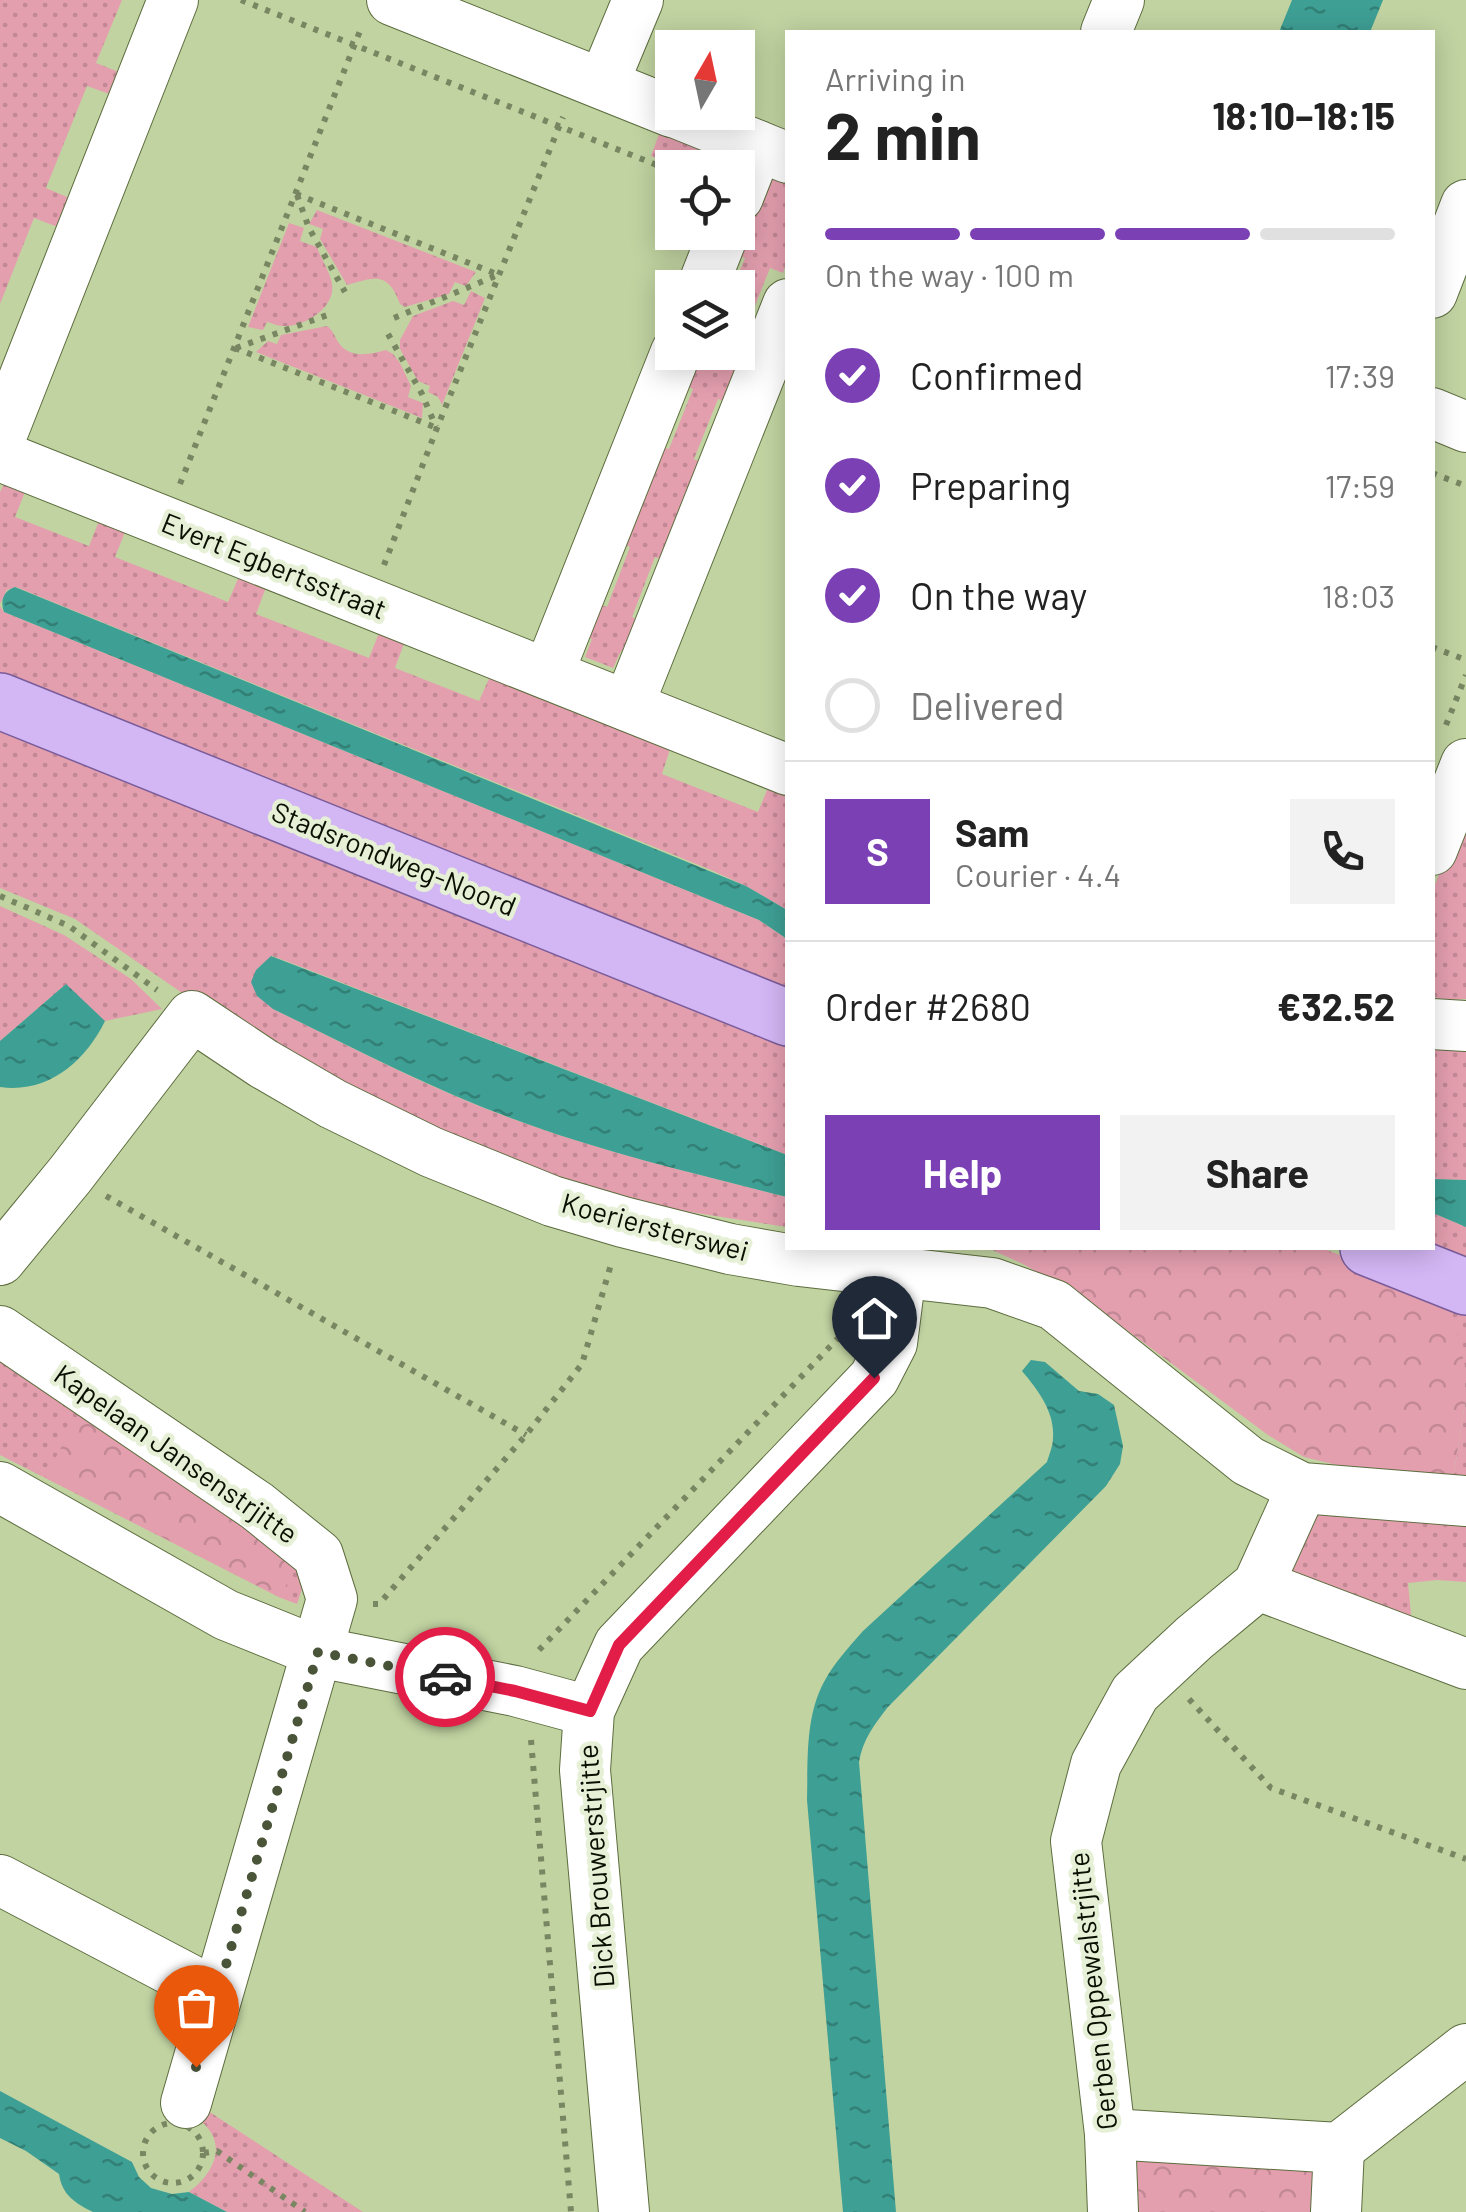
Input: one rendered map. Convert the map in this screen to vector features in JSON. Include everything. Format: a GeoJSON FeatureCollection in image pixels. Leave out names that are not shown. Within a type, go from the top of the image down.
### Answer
{"type":"FeatureCollection","features":[{"type":"Feature","properties":{"kind":"main road","name":"Stadsrondweg-Noord"},"geometry":{"type":"LineString","coordinates":[[0,701],[785,1017]]}},
{"type":"Feature","properties":{"kind":"main road"},"geometry":{"type":"LineString","coordinates":[[1373,1250],[1466,1286]]}},
{"type":"Feature","properties":{"kind":"street"},"geometry":{"type":"LineString","coordinates":[[0,439],[173,0]]}},
{"type":"Feature","properties":{"kind":"street"},"geometry":{"type":"LineString","coordinates":[[591,80],[638,0]]}},
{"type":"Feature","properties":{"kind":"street"},"geometry":{"type":"LineString","coordinates":[[1107,30],[1119,0]]}},
{"type":"Feature","properties":{"kind":"street"},"geometry":{"type":"LineString","coordinates":[[377,15],[591,80],[655,105]]}},
{"type":"Feature","properties":{"kind":"street"},"geometry":{"type":"LineString","coordinates":[[718,130],[772,152],[755,174]]}},
{"type":"Feature","properties":{"kind":"street"},"geometry":{"type":"LineString","coordinates":[[1435,285],[1466,205]]}},
{"type":"Feature","properties":{"kind":"street"},"geometry":{"type":"LineString","coordinates":[[628,706],[785,312]]}},
{"type":"Feature","properties":{"kind":"street"},"geometry":{"type":"LineString","coordinates":[[548,674],[669,370]]}},
{"type":"Feature","properties":{"kind":"street"},"geometry":{"type":"LineString","coordinates":[[1435,414],[1466,427]]}},
{"type":"Feature","properties":{"kind":"street","name":"Evert Egbertsstraat"},"geometry":{"type":"LineString","coordinates":[[0,456],[785,769]]}},
{"type":"Feature","properties":{"kind":"street"},"geometry":{"type":"LineString","coordinates":[[1435,837],[1456,745]]}},
{"type":"Feature","properties":{"kind":"street"},"geometry":{"type":"LineString","coordinates":[[0,1260],[192,1016]]}},
{"type":"Feature","properties":{"kind":"street","name":"Koeriersterswei"},"geometry":{"type":"LineString","coordinates":[[192,1016],[334,1104],[431,1152],[552,1201],[730,1249],[799,1261],[992,1283],[1054,1304],[1248,1461],[1302,1488],[1466,1500]]}},
{"type":"Feature","properties":{"kind":"street"},"geometry":{"type":"LineString","coordinates":[[1435,1024],[1466,1026]]}},
{"type":"Feature","properties":{"kind":"street","name":"Dick Brouwerstrjitte"},"geometry":{"type":"LineString","coordinates":[[624,2212],[584,1770],[590,1711],[619,1645],[874,1378],[892,1343],[902,1272]]}},
{"type":"Feature","properties":{"kind":"street","name":"Kapelaan Jansenstrjitte"},"geometry":{"type":"LineString","coordinates":[[0,1331],[257,1506],[318,1554],[332,1600]]}},
{"type":"Feature","properties":{"kind":"street"},"geometry":{"type":"LineString","coordinates":[[0,1488],[226,1615],[318,1652],[521,1692],[590,1711]]}},
{"type":"Feature","properties":{"kind":"street","name":"Gerben Oppewalstrjitte"},"geometry":{"type":"LineString","coordinates":[[1113,2212],[1110,2134],[1076,1841],[1096,1764],[1134,1693],[1258,1585],[1302,1488]]}},
{"type":"Feature","properties":{"kind":"street"},"geometry":{"type":"LineString","coordinates":[[1258,1585],[1466,1664]]}},
{"type":"Feature","properties":{"kind":"street"},"geometry":{"type":"LineString","coordinates":[[186,2103],[332,1600]]}},
{"type":"Feature","properties":{"kind":"street"},"geometry":{"type":"LineString","coordinates":[[0,1880],[216,1994]]}},
{"type":"Feature","properties":{"kind":"street"},"geometry":{"type":"LineString","coordinates":[[1110,2134],[1339,2148],[1466,2049]]}},
{"type":"Feature","properties":{"kind":"street"},"geometry":{"type":"LineString","coordinates":[[1336,2212],[1339,2148]]}},
{"type":"Feature","properties":{"kind":"path"},"geometry":{"type":"LineString","coordinates":[[241,0],[655,164]]}},
{"type":"Feature","properties":{"kind":"path"},"geometry":{"type":"LineString","coordinates":[[165,522],[355,45],[377,15]]}},
{"type":"Feature","properties":{"kind":"path"},"geometry":{"type":"LineString","coordinates":[[370,604],[559,126],[591,80]]}},
{"type":"Feature","properties":{"kind":"path"},"geometry":{"type":"LineString","coordinates":[[296,194],[499,275]]}},
{"type":"Feature","properties":{"kind":"path"},"geometry":{"type":"LineString","coordinates":[[296,194],[309,228],[345,292]]}},
{"type":"Feature","properties":{"kind":"path"},"geometry":{"type":"LineString","coordinates":[[394,318],[499,275]]}},
{"type":"Feature","properties":{"kind":"path"},"geometry":{"type":"LineString","coordinates":[[235,348],[333,313]]}},
{"type":"Feature","properties":{"kind":"path"},"geometry":{"type":"LineString","coordinates":[[388,334],[437,428]]}},
{"type":"Feature","properties":{"kind":"path"},"geometry":{"type":"LineString","coordinates":[[235,348],[437,428]]}},
{"type":"Feature","properties":{"kind":"path"},"geometry":{"type":"LineString","coordinates":[[1435,474],[1466,486]]}},
{"type":"Feature","properties":{"kind":"path"},"geometry":{"type":"LineString","coordinates":[[1435,648],[1466,660]]}},
{"type":"Feature","properties":{"kind":"path"},"geometry":{"type":"LineString","coordinates":[[1456,745],[1466,675]]}},
{"type":"Feature","properties":{"kind":"path"},"geometry":{"type":"LineString","coordinates":[[0,896],[80,932],[192,1016]]}},
{"type":"Feature","properties":{"kind":"path"},"geometry":{"type":"LineString","coordinates":[[70,1175],[526,1435]]}},
{"type":"Feature","properties":{"kind":"path"},"geometry":{"type":"LineString","coordinates":[[332,1600],[379,1604],[526,1435],[582,1364],[624,1222]]}},
{"type":"Feature","properties":{"kind":"path"},"geometry":{"type":"LineString","coordinates":[[571,2212],[520,1670],[847,1329]]}},
{"type":"Feature","properties":{"kind":"path"},"geometry":{"type":"LineString","coordinates":[[1161,1669],[1271,1788],[1466,1858]]}},
{"type":"Feature","properties":{"kind":"path"},"geometry":{"type":"LineString","coordinates":[[166,2123],[192,2129],[201,2139],[204,2153],[201,2166],[180,2183],[154,2178],[143,2153],[154,2129],[166,2123]]}},
{"type":"Feature","properties":{"kind":"path"},"geometry":{"type":"LineString","coordinates":[[204,2153],[217,2151],[305,2212]]}},
{"type":"Feature","properties":{"kind":"green space"},"geometry":{"type":"Polygon","coordinates":[[[0,0],[122,0],[96,63],[124,74],[115,96],[87,86],[46,188],[74,200],[63,229],[34,218],[0,304],[0,0]]]}},
{"type":"Feature","properties":{"kind":"green space"},"geometry":{"type":"Polygon","coordinates":[[[661,130],[670,130],[712,150],[655,150],[655,157],[651,156],[661,130]]]}},
{"type":"Feature","properties":{"kind":"green space"},"geometry":{"type":"Polygon","coordinates":[[[785,177],[785,268],[783,273],[770,268],[755,306],[755,270],[740,270],[745,258],[732,253],[755,250],[755,200],[760,188],[772,178],[785,177]]]}},
{"type":"Feature","properties":{"kind":"green space"},"geometry":{"type":"Polygon","coordinates":[[[317,210],[476,272],[466,286],[455,282],[449,294],[405,307],[385,281],[365,280],[347,285],[320,239],[323,229],[309,224],[317,210]]]}},
{"type":"Feature","properties":{"kind":"green space"},"geometry":{"type":"Polygon","coordinates":[[[289,223],[304,228],[300,241],[317,247],[332,284],[329,301],[316,315],[299,324],[282,326],[267,322],[263,330],[248,327],[289,223]]]}},
{"type":"Feature","properties":{"kind":"green space"},"geometry":{"type":"Polygon","coordinates":[[[471,291],[485,298],[442,405],[438,397],[428,392],[430,386],[418,381],[400,349],[400,340],[413,316],[453,301],[464,305],[471,291]]]}},
{"type":"Feature","properties":{"kind":"green space"},"geometry":{"type":"Polygon","coordinates":[[[327,326],[341,346],[352,353],[386,350],[393,354],[411,386],[408,397],[423,403],[422,418],[256,352],[268,341],[277,344],[281,335],[327,326]]]}},
{"type":"Feature","properties":{"kind":"green space"},"geometry":{"type":"Polygon","coordinates":[[[686,370],[745,370],[731,404],[718,399],[694,459],[707,465],[669,562],[655,557],[632,617],[644,623],[632,655],[621,651],[613,668],[585,657],[592,639],[580,634],[593,602],[607,607],[630,547],[617,541],[655,445],[669,449],[693,389],[681,384],[686,370]]]}},
{"type":"Feature","properties":{"kind":"green space"},"geometry":{"type":"Polygon","coordinates":[[[5,482],[27,487],[15,517],[89,546],[101,516],[127,527],[115,557],[228,602],[241,572],[268,582],[256,614],[369,658],[381,628],[406,638],[395,668],[479,701],[492,672],[672,743],[662,774],[758,812],[770,783],[785,788],[785,909],[711,870],[16,587],[7,590],[0,604],[0,492],[5,482]]]}},
{"type":"Feature","properties":{"kind":"green space"},"geometry":{"type":"Polygon","coordinates":[[[0,606],[4,612],[759,920],[785,938],[785,991],[0,679],[0,606]]]}},
{"type":"Feature","properties":{"kind":"green space"},"geometry":{"type":"Polygon","coordinates":[[[0,720],[785,1032],[785,1154],[272,956],[256,970],[273,1009],[368,1056],[464,1100],[562,1136],[785,1196],[785,1227],[677,1210],[606,1193],[454,1143],[214,1015],[75,919],[0,888],[0,720]]]}},
{"type":"Feature","properties":{"kind":"green space"},"geometry":{"type":"Polygon","coordinates":[[[1466,807],[1466,999],[1435,997],[1435,884],[1466,807]]]}},
{"type":"Feature","properties":{"kind":"green space"},"geometry":{"type":"Polygon","coordinates":[[[0,906],[64,935],[131,979],[162,1009],[105,1021],[65,985],[0,1041],[0,906]]]}},
{"type":"Feature","properties":{"kind":"green space"},"geometry":{"type":"Polygon","coordinates":[[[1435,1041],[1466,1041],[1466,1180],[1435,1179],[1435,1041]]]}},
{"type":"Feature","properties":{"kind":"green space"},"geometry":{"type":"Polygon","coordinates":[[[1435,1214],[1466,1227],[1466,1263],[1435,1249],[1435,1214]]]}},
{"type":"Feature","properties":{"kind":"green space"},"geometry":{"type":"Polygon","coordinates":[[[992,1250],[1327,1250],[1448,1298],[1465,1366],[1465,1403],[1453,1479],[1337,1465],[1304,1457],[1268,1435],[1086,1300],[992,1250]]]}},
{"type":"Feature","properties":{"kind":"green space"},"geometry":{"type":"Polygon","coordinates":[[[1448,1298],[1466,1305],[1466,1480],[1453,1479],[1465,1403],[1448,1298]]]}},
{"type":"Feature","properties":{"kind":"green space"},"geometry":{"type":"Polygon","coordinates":[[[0,1343],[309,1567],[297,1604],[0,1455],[0,1343]]]}},
{"type":"Feature","properties":{"kind":"green space"},"geometry":{"type":"Polygon","coordinates":[[[86,1402],[300,1551],[281,1598],[45,1477],[86,1402]]]}},
{"type":"Feature","properties":{"kind":"green space"},"geometry":{"type":"Polygon","coordinates":[[[1314,1511],[1466,1515],[1466,1582],[1408,1583],[1411,1614],[1407,1625],[1301,1583],[1287,1567],[1314,1511]]]}},
{"type":"Feature","properties":{"kind":"green space"},"geometry":{"type":"Polygon","coordinates":[[[205,2109],[363,2212],[227,2212],[189,2192],[211,2168],[216,2149],[210,2130],[201,2121],[205,2109]]]}},
{"type":"Feature","properties":{"kind":"green space"},"geometry":{"type":"Polygon","coordinates":[[[1130,2148],[1317,2169],[1316,2212],[1136,2212],[1130,2148]]]}},
{"type":"Feature","properties":{"kind":"water"},"geometry":{"type":"Polygon","coordinates":[[[1292,0],[1383,0],[1371,30],[1280,30],[1292,0]]]}},
{"type":"Feature","properties":{"kind":"water"},"geometry":{"type":"Polygon","coordinates":[[[15,587],[746,886],[785,909],[785,938],[759,920],[4,612],[2,604],[8,591],[15,587]]]}},
{"type":"Feature","properties":{"kind":"water"},"geometry":{"type":"Polygon","coordinates":[[[271,956],[785,1154],[785,1196],[562,1136],[464,1100],[273,1009],[257,996],[251,982],[256,970],[271,956]]]}},
{"type":"Feature","properties":{"kind":"water"},"geometry":{"type":"Polygon","coordinates":[[[66,984],[105,1021],[97,1036],[75,1062],[49,1080],[17,1088],[0,1087],[0,1041],[66,984]]]}},
{"type":"Feature","properties":{"kind":"water"},"geometry":{"type":"Polygon","coordinates":[[[1435,1179],[1466,1180],[1466,1227],[1435,1214],[1435,1179]]]}},
{"type":"Feature","properties":{"kind":"water"},"geometry":{"type":"Polygon","coordinates":[[[1031,1360],[1045,1362],[1079,1391],[1098,1394],[1114,1405],[1123,1446],[1120,1464],[1106,1486],[888,1707],[863,1746],[859,1762],[896,2212],[843,2212],[807,1800],[813,1710],[828,1675],[863,1631],[1047,1462],[1053,1428],[1044,1402],[1022,1371],[1031,1360]]]}},
{"type":"Feature","properties":{"kind":"water"},"geometry":{"type":"Polygon","coordinates":[[[0,2091],[132,2162],[139,2177],[151,2188],[172,2194],[189,2192],[227,2212],[86,2209],[66,2193],[59,2174],[0,2138],[0,2091]]]}},
{"type":"Feature","properties":{"kind":"way so far"},"geometry":{"type":"LineString","coordinates":[[196,2067],[318,1652],[445,1677]]}},
{"type":"Feature","properties":{"kind":"route"},"geometry":{"type":"LineString","coordinates":[[445,1677],[590,1711],[619,1645],[874,1378]]}}]}
